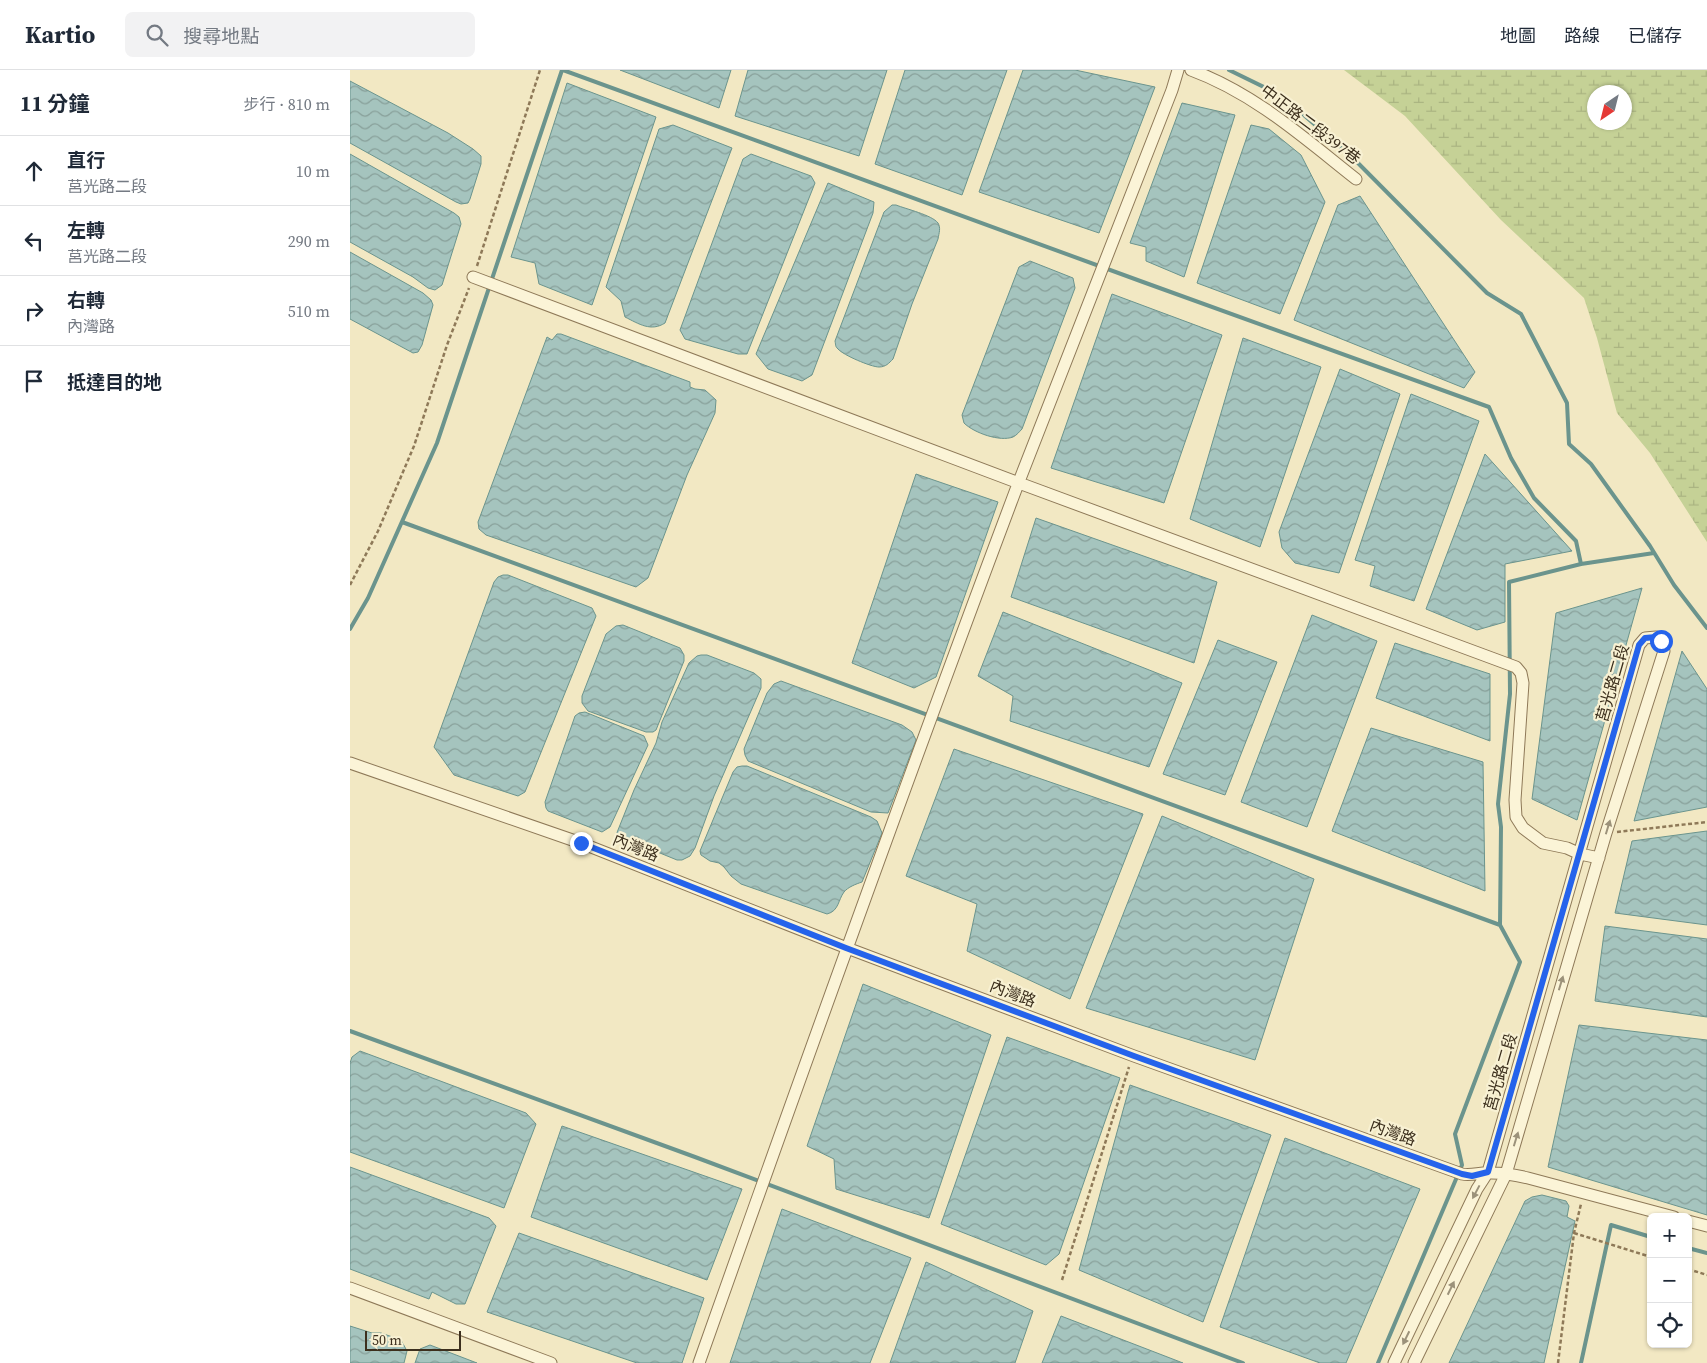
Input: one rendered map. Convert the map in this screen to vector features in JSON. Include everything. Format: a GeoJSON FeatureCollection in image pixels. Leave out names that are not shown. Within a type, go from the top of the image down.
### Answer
{"type":"FeatureCollection","features":[{"type":"Feature","properties":{"kind":"street"},"geometry":{"type":"LineString","coordinates":[[699,1363],[846,948],[1019,482],[1178,70]]}},
{"type":"Feature","properties":{"kind":"street","name":"中正路二段397巷"},"geometry":{"type":"LineString","coordinates":[[1191,70],[1244,94],[1356,179]]}},
{"type":"Feature","properties":{"kind":"street"},"geometry":{"type":"LineString","coordinates":[[473,276],[1516,667],[1521,673],[1523,683],[1515,800],[1516,817],[1523,828],[1543,843],[1599,858]]}},
{"type":"Feature","properties":{"kind":"street","name":"莒光路二段"},"geometry":{"type":"LineString","coordinates":[[1394,1363],[1488,1172],[1639,645],[1645,638],[1656,637],[1661,641],[1664,651],[1606,834],[1506,1174],[1414,1363]]}},
{"type":"Feature","properties":{"kind":"street","name":"內灣路"},"geometry":{"type":"LineString","coordinates":[[350,763],[581,843],[846,948],[1134,1056],[1462,1174],[1472,1176],[1488,1172],[1506,1174],[1584,1192],[1660,1213]]}},
{"type":"Feature","properties":{"kind":"street"},"geometry":{"type":"LineString","coordinates":[[1692,1222],[1707,1226]]}},
{"type":"Feature","properties":{"kind":"street"},"geometry":{"type":"LineString","coordinates":[[350,1288],[551,1363]]}},
{"type":"Feature","properties":{"kind":"path"},"geometry":{"type":"LineString","coordinates":[[350,586],[378,531],[414,446],[447,345],[473,276],[540,70]]}},
{"type":"Feature","properties":{"kind":"path"},"geometry":{"type":"LineString","coordinates":[[1606,834],[1707,822]]}},
{"type":"Feature","properties":{"kind":"path"},"geometry":{"type":"LineString","coordinates":[[1062,1280],[1123,1085],[1134,1056]]}},
{"type":"Feature","properties":{"kind":"path"},"geometry":{"type":"LineString","coordinates":[[1558,1363],[1574,1233],[1584,1192]]}},
{"type":"Feature","properties":{"kind":"path"},"geometry":{"type":"LineString","coordinates":[[1574,1233],[1647,1256]]}},
{"type":"Feature","properties":{"kind":"path"},"geometry":{"type":"LineString","coordinates":[[1692,1270],[1707,1275]]}},
{"type":"Feature","properties":{"kind":"green space"},"geometry":{"type":"Polygon","coordinates":[[[1344,70],[1707,70],[1707,542],[1650,453],[1617,413],[1584,298],[1501,220],[1405,116],[1344,70]]]}},
{"type":"Feature","properties":{"kind":"water"},"geometry":{"type":"Polygon","coordinates":[[[620,70],[731,70],[719,108],[620,70]]]}},
{"type":"Feature","properties":{"kind":"water"},"geometry":{"type":"Polygon","coordinates":[[[748,70],[887,70],[859,156],[735,116],[748,70]]]}},
{"type":"Feature","properties":{"kind":"water"},"geometry":{"type":"Polygon","coordinates":[[[905,70],[1007,70],[962,195],[875,164],[905,70]]]}},
{"type":"Feature","properties":{"kind":"water"},"geometry":{"type":"Polygon","coordinates":[[[1023,70],[1075,70],[1155,87],[1099,233],[979,192],[1023,70]]]}},
{"type":"Feature","properties":{"kind":"water"},"geometry":{"type":"Polygon","coordinates":[[[350,81],[448,133],[481,156],[481,164],[468,203],[461,204],[456,202],[350,143],[350,81]]]}},
{"type":"Feature","properties":{"kind":"water"},"geometry":{"type":"Polygon","coordinates":[[[567,83],[656,117],[592,305],[539,284],[535,263],[511,257],[567,83]]]}},
{"type":"Feature","properties":{"kind":"water"},"geometry":{"type":"Polygon","coordinates":[[[1182,103],[1235,115],[1184,277],[1146,261],[1146,247],[1130,243],[1182,103]]]}},
{"type":"Feature","properties":{"kind":"water"},"geometry":{"type":"Polygon","coordinates":[[[673,125],[732,148],[665,323],[660,326],[650,327],[625,317],[621,301],[606,287],[659,129],[673,125]]]}},
{"type":"Feature","properties":{"kind":"water"},"geometry":{"type":"Polygon","coordinates":[[[1251,125],[1269,129],[1301,155],[1325,202],[1280,314],[1197,283],[1251,125]]]}},
{"type":"Feature","properties":{"kind":"water"},"geometry":{"type":"Polygon","coordinates":[[[350,154],[459,217],[461,224],[442,285],[435,290],[428,288],[413,277],[350,242],[350,154]]]}},
{"type":"Feature","properties":{"kind":"water"},"geometry":{"type":"Polygon","coordinates":[[[751,154],[811,176],[815,183],[747,354],[738,354],[685,339],[680,330],[743,159],[751,154]]]}},
{"type":"Feature","properties":{"kind":"water"},"geometry":{"type":"Polygon","coordinates":[[[828,183],[874,202],[873,213],[812,375],[802,381],[768,369],[756,354],[828,183]]]}},
{"type":"Feature","properties":{"kind":"water"},"geometry":{"type":"Polygon","coordinates":[[[1360,196],[1475,372],[1464,388],[1294,320],[1338,205],[1360,196]]]}},
{"type":"Feature","properties":{"kind":"water"},"geometry":{"type":"Polygon","coordinates":[[[892,205],[930,217],[938,223],[940,231],[893,359],[885,366],[879,367],[864,363],[845,354],[836,347],[835,341],[884,212],[892,205]]]}},
{"type":"Feature","properties":{"kind":"water"},"geometry":{"type":"Polygon","coordinates":[[[350,252],[423,293],[431,300],[433,305],[422,345],[418,352],[413,353],[350,319],[350,252]]]}},
{"type":"Feature","properties":{"kind":"water"},"geometry":{"type":"Polygon","coordinates":[[[1030,261],[1073,278],[1075,288],[1022,429],[1013,437],[994,437],[968,427],[964,423],[962,415],[1019,267],[1030,261]]]}},
{"type":"Feature","properties":{"kind":"water"},"geometry":{"type":"Polygon","coordinates":[[[1112,294],[1222,335],[1164,503],[1051,468],[1112,294]]]}},
{"type":"Feature","properties":{"kind":"water"},"geometry":{"type":"Polygon","coordinates":[[[557,334],[690,382],[690,387],[705,390],[716,400],[715,413],[687,475],[648,578],[636,587],[486,535],[479,529],[478,522],[547,337],[552,340],[557,334]]]}},
{"type":"Feature","properties":{"kind":"water"},"geometry":{"type":"Polygon","coordinates":[[[1243,338],[1321,367],[1260,547],[1190,519],[1243,338]]]}},
{"type":"Feature","properties":{"kind":"water"},"geometry":{"type":"Polygon","coordinates":[[[1340,369],[1400,394],[1339,573],[1295,563],[1282,548],[1279,532],[1340,369]]]}},
{"type":"Feature","properties":{"kind":"water"},"geometry":{"type":"Polygon","coordinates":[[[1411,394],[1479,421],[1414,601],[1370,586],[1375,566],[1355,560],[1411,394]]]}},
{"type":"Feature","properties":{"kind":"water"},"geometry":{"type":"Polygon","coordinates":[[[1485,454],[1572,551],[1505,564],[1505,622],[1477,630],[1426,609],[1485,454]]]}},
{"type":"Feature","properties":{"kind":"water"},"geometry":{"type":"Polygon","coordinates":[[[916,474],[998,502],[936,677],[914,688],[852,663],[916,474]]]}},
{"type":"Feature","properties":{"kind":"water"},"geometry":{"type":"Polygon","coordinates":[[[1036,518],[1217,582],[1194,663],[1011,597],[1036,518]]]}},
{"type":"Feature","properties":{"kind":"water"},"geometry":{"type":"Polygon","coordinates":[[[503,575],[508,575],[592,608],[596,616],[525,792],[518,796],[454,775],[434,747],[494,582],[503,575]]]}},
{"type":"Feature","properties":{"kind":"water"},"geometry":{"type":"Polygon","coordinates":[[[1642,588],[1577,820],[1532,799],[1556,613],[1642,588]]]}},
{"type":"Feature","properties":{"kind":"water"},"geometry":{"type":"Polygon","coordinates":[[[1003,612],[1182,683],[1149,767],[1010,721],[1013,696],[978,676],[1003,612]]]}},
{"type":"Feature","properties":{"kind":"water"},"geometry":{"type":"Polygon","coordinates":[[[1312,615],[1377,641],[1307,827],[1241,802],[1312,615]]]}},
{"type":"Feature","properties":{"kind":"water"},"geometry":{"type":"Polygon","coordinates":[[[623,625],[680,648],[684,655],[684,661],[656,730],[653,732],[646,732],[588,711],[582,703],[582,696],[606,634],[616,626],[623,625]]]}},
{"type":"Feature","properties":{"kind":"water"},"geometry":{"type":"Polygon","coordinates":[[[1218,640],[1277,662],[1225,795],[1163,774],[1218,640]]]}},
{"type":"Feature","properties":{"kind":"water"},"geometry":{"type":"Polygon","coordinates":[[[1395,643],[1490,674],[1490,741],[1376,698],[1395,643]]]}},
{"type":"Feature","properties":{"kind":"water"},"geometry":{"type":"Polygon","coordinates":[[[1682,651],[1707,689],[1707,807],[1634,821],[1682,651]]]}},
{"type":"Feature","properties":{"kind":"water"},"geometry":{"type":"Polygon","coordinates":[[[701,655],[707,655],[754,673],[761,679],[761,688],[714,796],[695,848],[690,856],[677,860],[616,835],[656,743],[662,722],[689,663],[701,655]]]}},
{"type":"Feature","properties":{"kind":"water"},"geometry":{"type":"Polygon","coordinates":[[[781,681],[902,725],[912,732],[916,740],[888,813],[871,812],[748,761],[744,749],[767,693],[774,684],[781,681]]]}},
{"type":"Feature","properties":{"kind":"water"},"geometry":{"type":"Polygon","coordinates":[[[585,712],[644,736],[648,745],[610,827],[602,832],[548,811],[545,802],[575,716],[585,712]]]}},
{"type":"Feature","properties":{"kind":"water"},"geometry":{"type":"Polygon","coordinates":[[[1371,728],[1483,762],[1485,891],[1332,831],[1371,728]]]}},
{"type":"Feature","properties":{"kind":"water"},"geometry":{"type":"Polygon","coordinates":[[[954,749],[1143,814],[1070,999],[967,951],[977,904],[906,876],[954,749]]]}},
{"type":"Feature","properties":{"kind":"water"},"geometry":{"type":"Polygon","coordinates":[[[747,766],[877,821],[882,833],[862,882],[846,890],[831,913],[827,914],[741,884],[719,863],[710,861],[701,855],[700,851],[733,772],[737,767],[747,766]]]}},
{"type":"Feature","properties":{"kind":"water"},"geometry":{"type":"Polygon","coordinates":[[[1162,816],[1314,879],[1255,1060],[1086,1008],[1162,816]]]}},
{"type":"Feature","properties":{"kind":"water"},"geometry":{"type":"Polygon","coordinates":[[[1707,831],[1707,925],[1615,913],[1632,841],[1707,831]]]}},
{"type":"Feature","properties":{"kind":"water"},"geometry":{"type":"Polygon","coordinates":[[[1605,926],[1707,939],[1707,1017],[1595,1001],[1605,926]]]}},
{"type":"Feature","properties":{"kind":"water"},"geometry":{"type":"Polygon","coordinates":[[[863,984],[991,1035],[929,1218],[836,1189],[834,1159],[807,1146],[863,984]]]}},
{"type":"Feature","properties":{"kind":"water"},"geometry":{"type":"Polygon","coordinates":[[[1579,1025],[1707,1040],[1707,1215],[1548,1167],[1579,1025]]]}},
{"type":"Feature","properties":{"kind":"water"},"geometry":{"type":"Polygon","coordinates":[[[1007,1037],[1120,1078],[1059,1254],[1046,1265],[941,1224],[1007,1037]]]}},
{"type":"Feature","properties":{"kind":"water"},"geometry":{"type":"Polygon","coordinates":[[[360,1051],[526,1113],[536,1124],[504,1208],[350,1152],[350,1063],[352,1057],[360,1051]]]}},
{"type":"Feature","properties":{"kind":"water"},"geometry":{"type":"Polygon","coordinates":[[[1130,1085],[1271,1135],[1203,1322],[1079,1270],[1130,1085]]]}},
{"type":"Feature","properties":{"kind":"water"},"geometry":{"type":"Polygon","coordinates":[[[562,1126],[742,1189],[707,1280],[531,1217],[562,1126]]]}},
{"type":"Feature","properties":{"kind":"water"},"geometry":{"type":"Polygon","coordinates":[[[1285,1138],[1420,1189],[1346,1363],[1320,1363],[1220,1327],[1285,1138]]]}},
{"type":"Feature","properties":{"kind":"water"},"geometry":{"type":"Polygon","coordinates":[[[350,1167],[489,1218],[496,1226],[465,1304],[456,1304],[432,1292],[429,1299],[350,1269],[350,1167]]]}},
{"type":"Feature","properties":{"kind":"water"},"geometry":{"type":"Polygon","coordinates":[[[1542,1195],[1566,1201],[1569,1206],[1567,1217],[1575,1221],[1544,1363],[1449,1363],[1525,1201],[1542,1195]]]}},
{"type":"Feature","properties":{"kind":"water"},"geometry":{"type":"Polygon","coordinates":[[[782,1209],[911,1258],[870,1363],[730,1363],[782,1209]]]}},
{"type":"Feature","properties":{"kind":"water"},"geometry":{"type":"Polygon","coordinates":[[[519,1233],[704,1298],[682,1363],[637,1363],[487,1312],[519,1233]]]}},
{"type":"Feature","properties":{"kind":"water"},"geometry":{"type":"Polygon","coordinates":[[[926,1262],[1033,1311],[1015,1363],[890,1363],[926,1262]]]}},
{"type":"Feature","properties":{"kind":"water"},"geometry":{"type":"Polygon","coordinates":[[[1061,1316],[1183,1363],[1042,1363],[1061,1316]]]}},
{"type":"Feature","properties":{"kind":"water"},"geometry":{"type":"Polygon","coordinates":[[[350,1326],[401,1340],[407,1351],[404,1363],[350,1363],[350,1326]]]}},
{"type":"Feature","properties":{"kind":"water"},"geometry":{"type":"Polygon","coordinates":[[[430,1345],[477,1363],[415,1363],[420,1349],[430,1345]]]}},
{"type":"Feature","properties":{"kind":"waterway"},"geometry":{"type":"LineString","coordinates":[[350,629],[368,598],[437,443],[562,70]]}},
{"type":"Feature","properties":{"kind":"waterway"},"geometry":{"type":"LineString","coordinates":[[563,70],[1489,407],[1511,458],[1534,498],[1576,541],[1581,564]]}},
{"type":"Feature","properties":{"kind":"waterway"},"geometry":{"type":"LineString","coordinates":[[1229,70],[1282,96],[1352,157],[1487,293],[1521,314],[1567,403],[1569,444],[1591,464],[1650,546],[1674,585],[1707,628]]}},
{"type":"Feature","properties":{"kind":"waterway"},"geometry":{"type":"LineString","coordinates":[[402,522],[1500,925]]}},
{"type":"Feature","properties":{"kind":"waterway"},"geometry":{"type":"LineString","coordinates":[[1378,1363],[1462,1165],[1455,1134],[1520,962],[1500,925],[1501,827],[1498,804],[1510,694],[1509,582],[1581,564],[1654,553]]}},
{"type":"Feature","properties":{"kind":"waterway"},"geometry":{"type":"LineString","coordinates":[[350,1031],[695,1157],[1243,1363]]}},
{"type":"Feature","properties":{"kind":"waterway"},"geometry":{"type":"LineString","coordinates":[[1581,1363],[1611,1225],[1647,1236]]}},
{"type":"Feature","properties":{"kind":"waterway"},"geometry":{"type":"LineString","coordinates":[[1692,1249],[1707,1253]]}},
{"type":"Feature","properties":{"kind":"route"},"geometry":{"type":"LineString","coordinates":[[581,843],[846,948],[1134,1056],[1472,1176],[1488,1172],[1639,645],[1645,638],[1656,637],[1661,641]]}}]}
